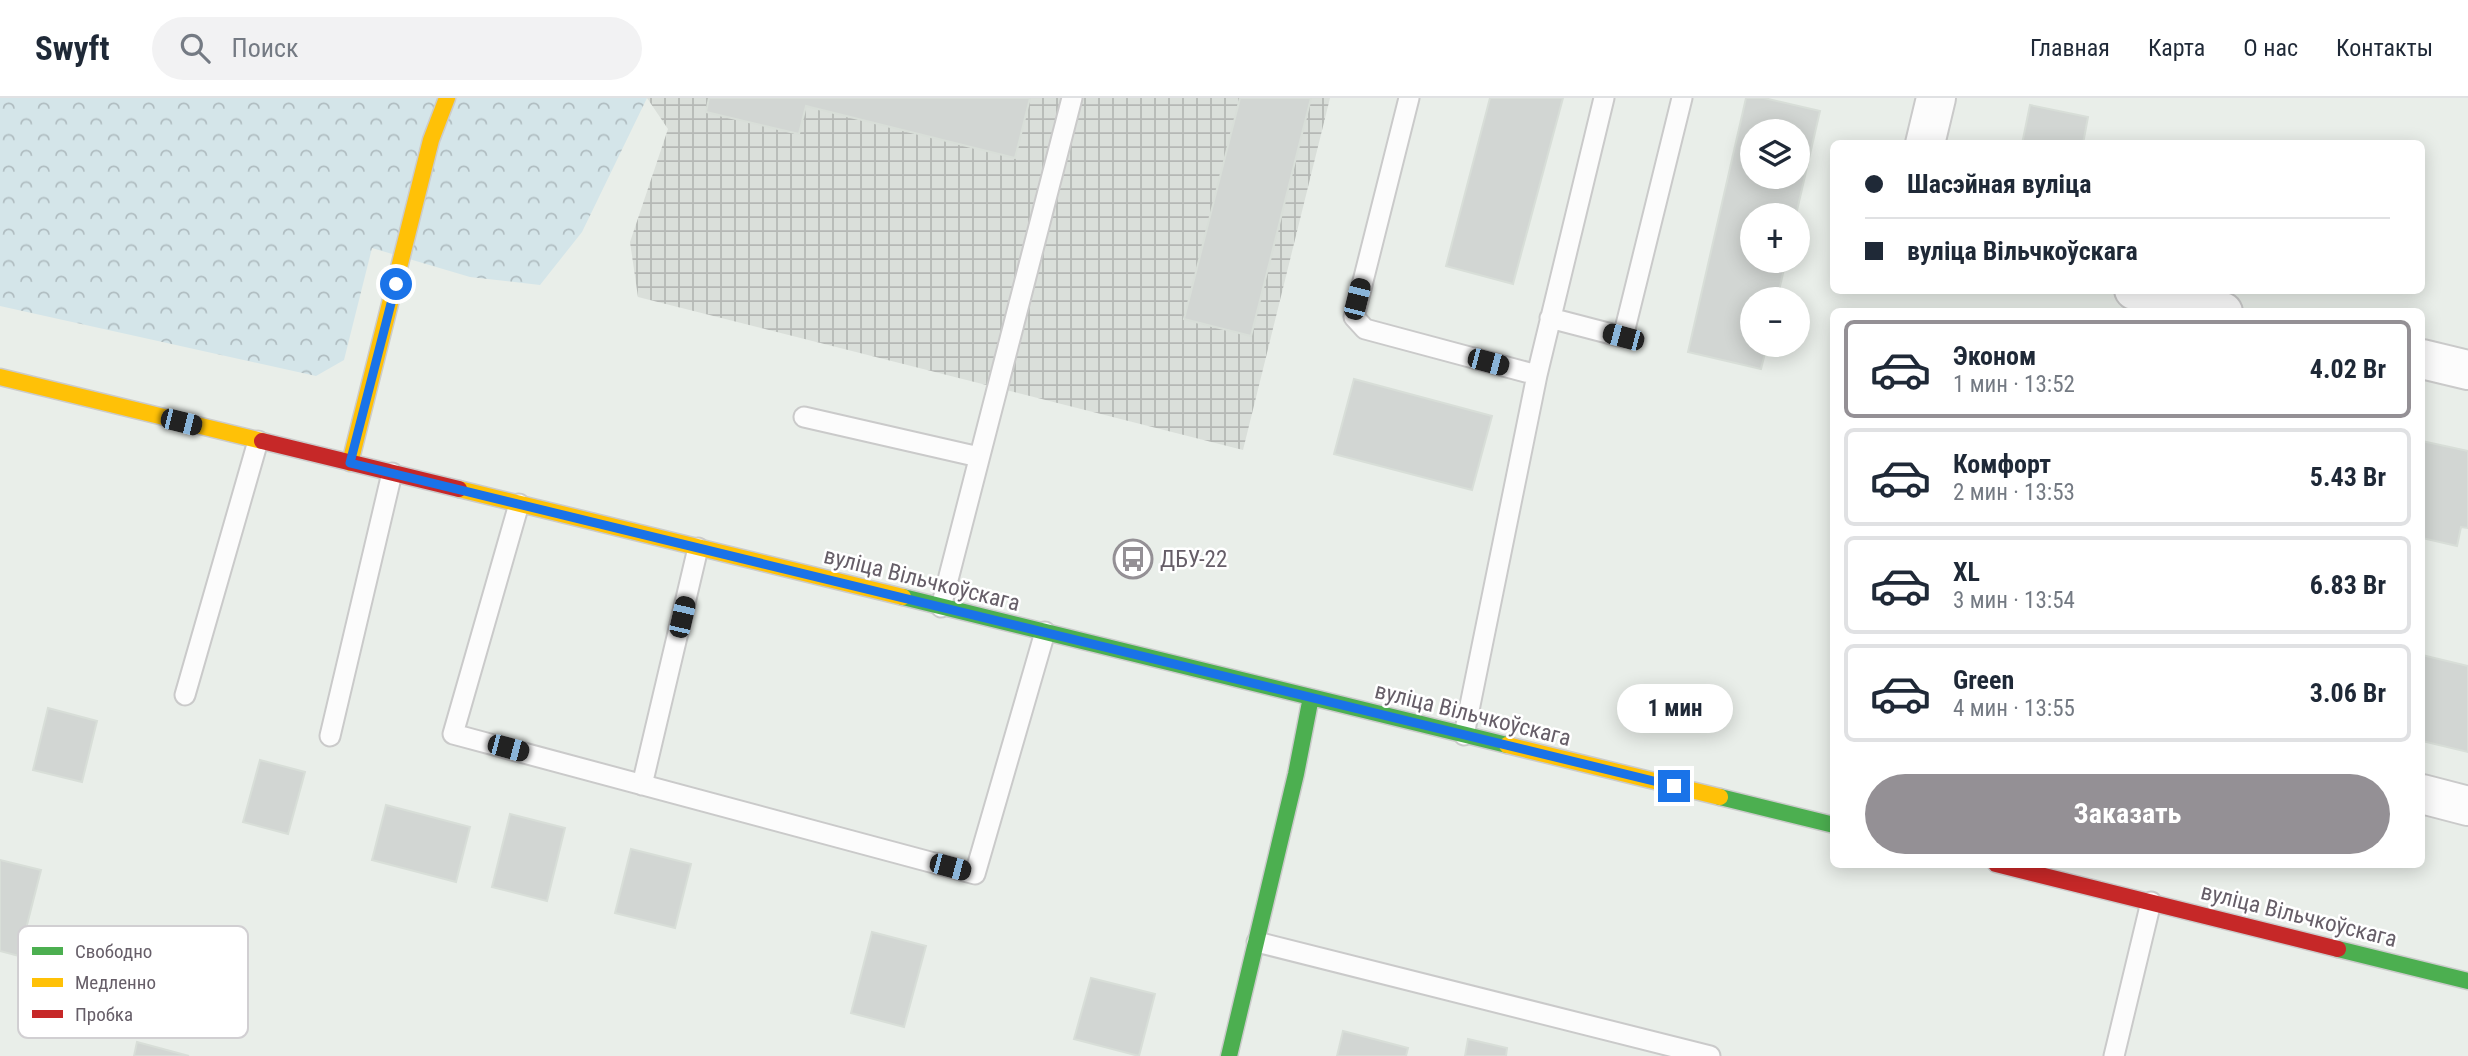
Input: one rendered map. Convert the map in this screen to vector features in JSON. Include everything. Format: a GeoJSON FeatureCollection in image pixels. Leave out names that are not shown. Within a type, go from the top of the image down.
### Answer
{"type":"FeatureCollection","features":[{"type":"Feature","properties":{"kind":"main road"},"geometry":{"type":"LineString","coordinates":[[350,463],[431,140],[447,98]]}},
{"type":"Feature","properties":{"kind":"main road","name":"вуліца Вільчкоўскага"},"geometry":{"type":"LineString","coordinates":[[0,377],[1830,824]]}},
{"type":"Feature","properties":{"kind":"main road"},"geometry":{"type":"LineString","coordinates":[[1230,1056],[1311,697]]}},
{"type":"Feature","properties":{"kind":"main road","name":"вуліца Вільчкоўскага"},"geometry":{"type":"LineString","coordinates":[[2012,868],[2468,981]]}},
{"type":"Feature","properties":{"kind":"street"},"geometry":{"type":"LineString","coordinates":[[1926,140],[1937,98]]}},
{"type":"Feature","properties":{"kind":"street"},"geometry":{"type":"LineString","coordinates":[[2150,294],[2207,308]]}},
{"type":"Feature","properties":{"kind":"street"},"geometry":{"type":"LineString","coordinates":[[2425,360],[2468,370]]}},
{"type":"Feature","properties":{"kind":"street"},"geometry":{"type":"LineString","coordinates":[[2425,795],[2468,806]]}},
{"type":"Feature","properties":{"kind":"lane"},"geometry":{"type":"LineString","coordinates":[[941,607],[1072,98]]}},
{"type":"Feature","properties":{"kind":"lane"},"geometry":{"type":"LineString","coordinates":[[1409,98],[1354,317],[1365,329],[1537,374]]}},
{"type":"Feature","properties":{"kind":"lane"},"geometry":{"type":"LineString","coordinates":[[1464,735],[1537,374],[1605,98]]}},
{"type":"Feature","properties":{"kind":"lane"},"geometry":{"type":"LineString","coordinates":[[1550,318],[1623,337],[1682,98]]}},
{"type":"Feature","properties":{"kind":"lane"},"geometry":{"type":"LineString","coordinates":[[804,417],[979,457]]}},
{"type":"Feature","properties":{"kind":"lane"},"geometry":{"type":"LineString","coordinates":[[185,695],[258,441]]}},
{"type":"Feature","properties":{"kind":"lane"},"geometry":{"type":"LineString","coordinates":[[330,736],[392,473]]}},
{"type":"Feature","properties":{"kind":"lane"},"geometry":{"type":"LineString","coordinates":[[519,504],[453,734],[975,874],[1045,632]]}},
{"type":"Feature","properties":{"kind":"lane"},"geometry":{"type":"LineString","coordinates":[[642,785],[698,548]]}},
{"type":"Feature","properties":{"kind":"lane"},"geometry":{"type":"LineString","coordinates":[[2114,1056],[2151,902]]}},
{"type":"Feature","properties":{"kind":"lane"},"geometry":{"type":"LineString","coordinates":[[1257,942],[1710,1056]]}},
{"type":"Feature","properties":{"kind":"shaded area"},"geometry":{"type":"Polygon","coordinates":[[[647,98],[1330,98],[1243,450],[638,297],[630,242],[668,129],[647,98]]]}},
{"type":"Feature","properties":{"kind":"green space"},"geometry":{"type":"Polygon","coordinates":[[[0,98],[647,98],[582,232],[540,285],[470,277],[372,248],[344,360],[316,376],[0,306],[0,98]]]}},
{"type":"Feature","properties":{"kind":"building"},"geometry":{"type":"Polygon","coordinates":[[[709,98],[1030,98],[1015,158],[806,106],[799,134],[706,112],[709,98]]]}},
{"type":"Feature","properties":{"kind":"building"},"geometry":{"type":"Polygon","coordinates":[[[1240,98],[1311,98],[1251,336],[1184,319],[1240,98]]]}},
{"type":"Feature","properties":{"kind":"building"},"geometry":{"type":"Polygon","coordinates":[[[1490,98],[1563,98],[1513,284],[1446,266],[1490,98]]]}},
{"type":"Feature","properties":{"kind":"building"},"geometry":{"type":"Polygon","coordinates":[[[1746,98],[1764,98],[1820,111],[1810,154],[1810,119],[1741,119],[1746,98]]]}},
{"type":"Feature","properties":{"kind":"building"},"geometry":{"type":"Polygon","coordinates":[[[2030,105],[2088,117],[2084,140],[2023,140],[2030,105]]]}},
{"type":"Feature","properties":{"kind":"building"},"geometry":{"type":"Polygon","coordinates":[[[1740,124],[1740,189],[1802,189],[1799,203],[1740,203],[1740,273],[1783,273],[1780,287],[1740,287],[1740,357],[1764,357],[1761,369],[1688,352],[1740,124]]]}},
{"type":"Feature","properties":{"kind":"building"},"geometry":{"type":"Polygon","coordinates":[[[1354,379],[1492,416],[1472,490],[1334,454],[1354,379]]]}},
{"type":"Feature","properties":{"kind":"building"},"geometry":{"type":"Polygon","coordinates":[[[2425,442],[2468,451],[2468,528],[2461,527],[2457,546],[2425,539],[2425,442]]]}},
{"type":"Feature","properties":{"kind":"building"},"geometry":{"type":"Polygon","coordinates":[[[2425,656],[2468,666],[2468,752],[2425,742],[2425,656]]]}},
{"type":"Feature","properties":{"kind":"building"},"geometry":{"type":"Polygon","coordinates":[[[48,708],[97,721],[82,782],[33,770],[48,708]]]}},
{"type":"Feature","properties":{"kind":"building"},"geometry":{"type":"Polygon","coordinates":[[[260,760],[305,772],[288,834],[243,822],[260,760]]]}},
{"type":"Feature","properties":{"kind":"building"},"geometry":{"type":"Polygon","coordinates":[[[386,805],[470,827],[456,882],[372,860],[386,805]]]}},
{"type":"Feature","properties":{"kind":"building"},"geometry":{"type":"Polygon","coordinates":[[[510,814],[565,828],[547,901],[492,887],[510,814]]]}},
{"type":"Feature","properties":{"kind":"building"},"geometry":{"type":"Polygon","coordinates":[[[631,849],[691,864],[675,928],[615,913],[631,849]]]}},
{"type":"Feature","properties":{"kind":"building"},"geometry":{"type":"Polygon","coordinates":[[[0,860],[41,870],[27,926],[18,926],[18,956],[0,951],[0,860]]]}},
{"type":"Feature","properties":{"kind":"building"},"geometry":{"type":"Polygon","coordinates":[[[872,932],[926,946],[904,1027],[851,1013],[872,932]]]}},
{"type":"Feature","properties":{"kind":"building"},"geometry":{"type":"Polygon","coordinates":[[[1091,978],[1155,994],[1139,1056],[1074,1039],[1091,978]]]}},
{"type":"Feature","properties":{"kind":"building"},"geometry":{"type":"Polygon","coordinates":[[[1343,1031],[1408,1048],[1406,1056],[1337,1056],[1343,1031]]]}},
{"type":"Feature","properties":{"kind":"building"},"geometry":{"type":"Polygon","coordinates":[[[1468,1039],[1507,1048],[1506,1056],[1465,1056],[1468,1039]]]}},
{"type":"Feature","properties":{"kind":"building"},"geometry":{"type":"Polygon","coordinates":[[[137,1042],[189,1056],[134,1056],[137,1042]]]}},
{"type":"Feature","properties":{"kind":"traffic: fast"},"geometry":{"type":"LineString","coordinates":[[903,597],[1507,745]]}},
{"type":"Feature","properties":{"kind":"traffic: fast"},"geometry":{"type":"LineString","coordinates":[[1229,1056],[1296,774],[1311,697]]}},
{"type":"Feature","properties":{"kind":"traffic: fast"},"geometry":{"type":"LineString","coordinates":[[1720,797],[1830,824]]}},
{"type":"Feature","properties":{"kind":"traffic: fast"},"geometry":{"type":"LineString","coordinates":[[2338,949],[2468,981]]}},
{"type":"Feature","properties":{"kind":"traffic: slow"},"geometry":{"type":"LineString","coordinates":[[350,463],[431,140],[447,98]]}},
{"type":"Feature","properties":{"kind":"traffic: slow"},"geometry":{"type":"LineString","coordinates":[[0,377],[262,441]]}},
{"type":"Feature","properties":{"kind":"traffic: slow"},"geometry":{"type":"LineString","coordinates":[[459,489],[903,597]]}},
{"type":"Feature","properties":{"kind":"traffic: slow"},"geometry":{"type":"LineString","coordinates":[[1507,745],[1720,797]]}},
{"type":"Feature","properties":{"kind":"traffic: jam"},"geometry":{"type":"LineString","coordinates":[[262,441],[459,489]]}},
{"type":"Feature","properties":{"kind":"traffic: jam"},"geometry":{"type":"LineString","coordinates":[[2012,868],[2338,949]]}},
{"type":"Feature","properties":{"kind":"place","name":"ДБУ-22"},"geometry":{"type":"Point","coordinates":[1133,559]}},
{"type":"Feature","properties":{"kind":"route"},"geometry":{"type":"LineString","coordinates":[[396,284],[350,463],[1674,786]]}}]}
